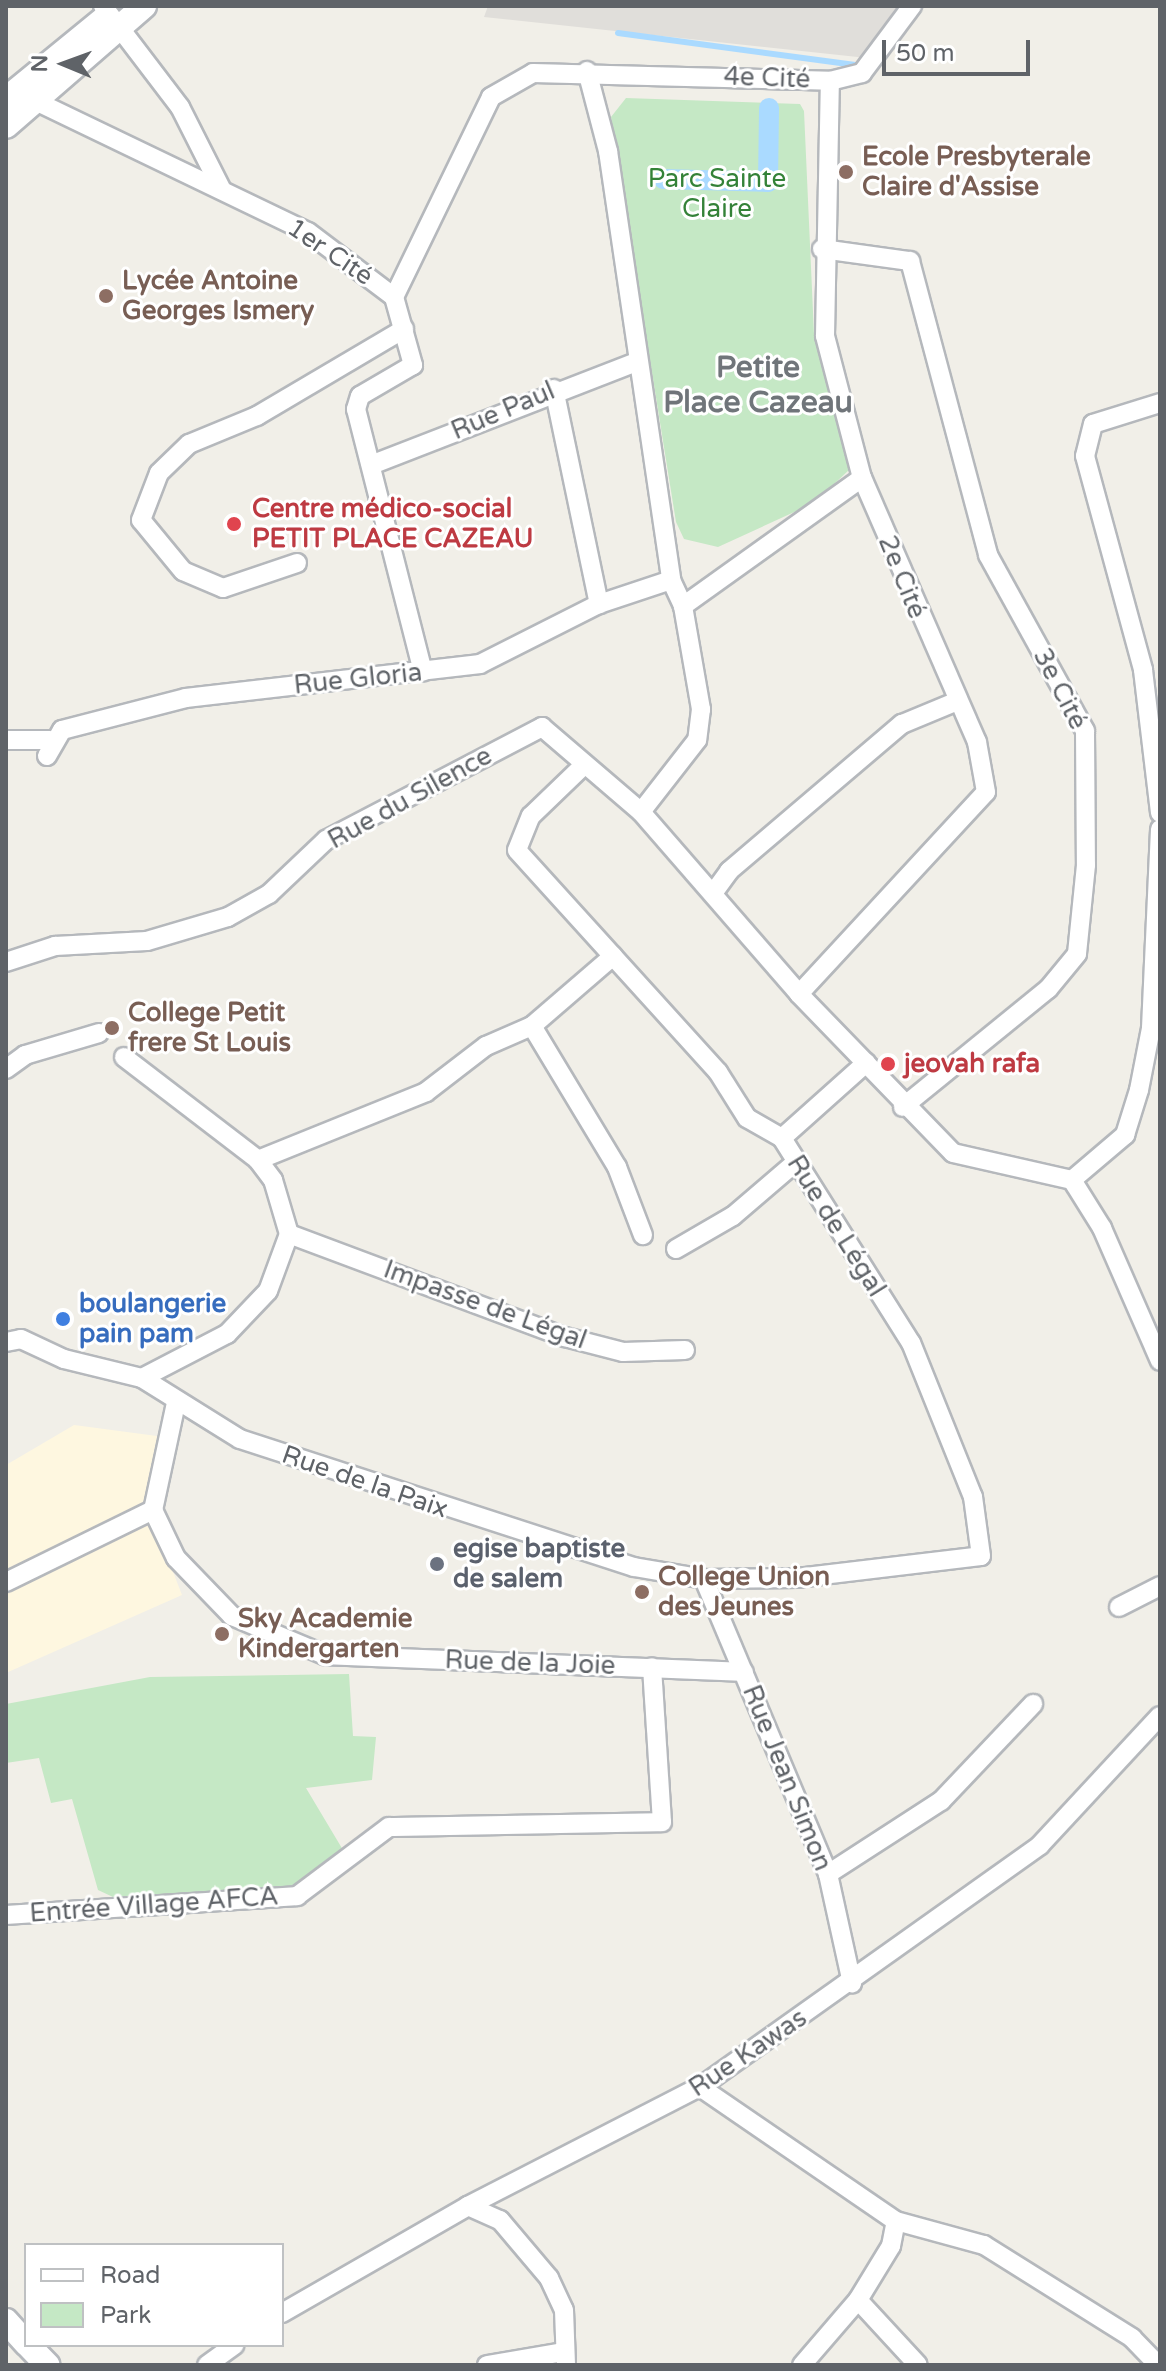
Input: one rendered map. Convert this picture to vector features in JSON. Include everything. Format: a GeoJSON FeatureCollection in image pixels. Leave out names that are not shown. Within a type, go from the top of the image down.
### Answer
{"type":"FeatureCollection","features":[{"type":"Feature","properties":{"kind":"street"},"geometry":{"type":"LineString","coordinates":[[6,126],[18,97],[113,13],[144,6]]}},
{"type":"Feature","properties":{"kind":"street","name":"4e Cité"},"geometry":{"type":"LineString","coordinates":[[587,71],[830,81],[862,73],[912,6]]}},
{"type":"Feature","properties":{"kind":"street"},"geometry":{"type":"LineString","coordinates":[[113,13],[180,107],[222,190]]}},
{"type":"Feature","properties":{"kind":"street"},"geometry":{"type":"LineString","coordinates":[[587,71],[608,151],[671,580],[683,606],[701,709],[697,740],[637,810]]}},
{"type":"Feature","properties":{"kind":"street","name":"1er Cité"},"geometry":{"type":"LineString","coordinates":[[18,97],[308,232],[394,297],[491,97],[533,73],[587,71]]}},
{"type":"Feature","properties":{"kind":"street","name":"2e Cité"},"geometry":{"type":"LineString","coordinates":[[799,994],[986,792],[977,742],[955,702],[862,478],[825,336],[822,249],[830,81]]}},
{"type":"Feature","properties":{"kind":"street","name":"3e Cité"},"geometry":{"type":"LineString","coordinates":[[822,249],[910,261],[988,555],[1085,731],[1086,865],[1077,954],[1048,989],[903,1107]]}},
{"type":"Feature","properties":{"kind":"street"},"geometry":{"type":"LineString","coordinates":[[394,297],[413,365],[356,403],[423,672]]}},
{"type":"Feature","properties":{"kind":"street"},"geometry":{"type":"LineString","coordinates":[[297,563],[223,588],[183,571],[141,520],[159,473],[189,444],[257,416],[404,329]]}},
{"type":"Feature","properties":{"kind":"street","name":"Rue Paul"},"geometry":{"type":"LineString","coordinates":[[371,465],[554,389],[637,362]]}},
{"type":"Feature","properties":{"kind":"street"},"geometry":{"type":"LineString","coordinates":[[554,389],[599,604]]}},
{"type":"Feature","properties":{"kind":"street"},"geometry":{"type":"LineString","coordinates":[[1160,403],[1093,424],[1085,456],[1143,670],[1160,813]]}},
{"type":"Feature","properties":{"kind":"street"},"geometry":{"type":"LineString","coordinates":[[683,606],[862,478]]}},
{"type":"Feature","properties":{"kind":"street","name":"Rue Gloria"},"geometry":{"type":"LineString","coordinates":[[6,740],[49,748],[62,730],[186,698],[480,664],[599,604],[671,580]]}},
{"type":"Feature","properties":{"kind":"street"},"geometry":{"type":"LineString","coordinates":[[714,892],[729,871],[902,724],[955,702]]}},
{"type":"Feature","properties":{"kind":"street","name":"Rue du Silence"},"geometry":{"type":"LineString","coordinates":[[6,962],[55,946],[147,941],[228,917],[269,894],[326,840],[542,727],[582,767]]}},
{"type":"Feature","properties":{"kind":"street"},"geometry":{"type":"LineString","coordinates":[[582,767],[637,810],[714,892],[799,994],[866,1063],[903,1107],[953,1153],[1072,1180],[1102,1228],[1160,1361]]}},
{"type":"Feature","properties":{"kind":"street","name":"Rue de Légal"},"geometry":{"type":"LineString","coordinates":[[582,767],[531,816],[517,850],[718,1072],[747,1118],[782,1138],[911,1343],[973,1497],[981,1556]]}},
{"type":"Feature","properties":{"kind":"street"},"geometry":{"type":"LineString","coordinates":[[1072,1180],[1125,1135],[1139,1090],[1151,1028],[1160,829]]}},
{"type":"Feature","properties":{"kind":"street"},"geometry":{"type":"LineString","coordinates":[[258,1160],[426,1092],[486,1046],[532,1026],[613,956]]}},
{"type":"Feature","properties":{"kind":"street"},"geometry":{"type":"LineString","coordinates":[[532,1026],[617,1167],[643,1235]]}},
{"type":"Feature","properties":{"kind":"street"},"geometry":{"type":"LineString","coordinates":[[6,1069],[25,1055],[99,1033]]}},
{"type":"Feature","properties":{"kind":"street"},"geometry":{"type":"LineString","coordinates":[[6,1342],[21,1339],[64,1359],[142,1378],[227,1334],[268,1291],[289,1234],[273,1180],[258,1160],[124,1057]]}},
{"type":"Feature","properties":{"kind":"street"},"geometry":{"type":"LineString","coordinates":[[782,1138],[866,1063]]}},
{"type":"Feature","properties":{"kind":"street"},"geometry":{"type":"LineString","coordinates":[[676,1249],[733,1216],[796,1162]]}},
{"type":"Feature","properties":{"kind":"street","name":"Impasse de Légal"},"geometry":{"type":"LineString","coordinates":[[289,1234],[565,1337],[623,1352],[685,1350]]}},
{"type":"Feature","properties":{"kind":"street","name":"Rue de la Paix"},"geometry":{"type":"LineString","coordinates":[[142,1378],[176,1403],[240,1439],[578,1553],[704,1579],[831,1576],[981,1556]]}},
{"type":"Feature","properties":{"kind":"street"},"geometry":{"type":"LineString","coordinates":[[6,1582],[153,1510],[176,1403]]}},
{"type":"Feature","properties":{"kind":"street","name":"Rue de la Joie"},"geometry":{"type":"LineString","coordinates":[[153,1510],[176,1558],[232,1616],[325,1655],[744,1672]]}},
{"type":"Feature","properties":{"kind":"street","name":"Rue Jean Simon"},"geometry":{"type":"LineString","coordinates":[[704,1579],[828,1874],[852,1983]]}},
{"type":"Feature","properties":{"kind":"street"},"geometry":{"type":"LineString","coordinates":[[1119,1607],[1160,1586]]}},
{"type":"Feature","properties":{"kind":"street","name":"Entrée Village AFCA"},"geometry":{"type":"LineString","coordinates":[[6,1915],[297,1896],[389,1827],[662,1822],[652,1667]]}},
{"type":"Feature","properties":{"kind":"street"},"geometry":{"type":"LineString","coordinates":[[828,1874],[941,1801],[1033,1704]]}},
{"type":"Feature","properties":{"kind":"street","name":"Rue Kawas"},"geometry":{"type":"LineString","coordinates":[[284,2312],[468,2206],[700,2087],[852,1983],[1040,1845],[1160,1716]]}},
{"type":"Feature","properties":{"kind":"street"},"geometry":{"type":"LineString","coordinates":[[700,2087],[896,2221],[984,2245],[1132,2338],[1158,2365]]}},
{"type":"Feature","properties":{"kind":"street"},"geometry":{"type":"LineString","coordinates":[[468,2206],[500,2220],[549,2278],[564,2310],[564,2358],[487,2365]]}},
{"type":"Feature","properties":{"kind":"street"},"geometry":{"type":"LineString","coordinates":[[802,2365],[858,2300],[891,2246],[896,2221]]}},
{"type":"Feature","properties":{"kind":"street"},"geometry":{"type":"LineString","coordinates":[[858,2300],[918,2365]]}},
{"type":"Feature","properties":{"kind":"street"},"geometry":{"type":"LineString","coordinates":[[6,2321],[24,2341]]}},
{"type":"Feature","properties":{"kind":"street"},"geometry":{"type":"LineString","coordinates":[[30,2347],[47,2365]]}},
{"type":"Feature","properties":{"kind":"street"},"geometry":{"type":"LineString","coordinates":[[207,2365],[232,2347]]}},
{"type":"Feature","properties":{"kind":"shaded area"},"geometry":{"type":"Polygon","coordinates":[[[488,6],[900,6],[867,58],[484,17],[488,6]]]}},
{"type":"Feature","properties":{"kind":"shaded area"},"geometry":{"type":"Polygon","coordinates":[[[74,1425],[157,1436],[145,1499],[182,1595],[6,1673],[6,1465],[74,1425]]]}},
{"type":"Feature","properties":{"kind":"green space","name":"Parc Sainte Claire"},"geometry":{"type":"Polygon","coordinates":[[[626,98],[800,104],[804,111],[814,334],[850,469],[814,503],[718,547],[684,539],[676,522],[611,117],[626,98]]]}},
{"type":"Feature","properties":{"kind":"green space"},"geometry":{"type":"Polygon","coordinates":[[[349,1674],[353,1736],[376,1737],[372,1780],[306,1788],[343,1850],[292,1888],[113,1897],[98,1890],[72,1799],[51,1803],[39,1758],[6,1763],[6,1704],[150,1677],[349,1674]]]}},
{"type":"Feature","properties":{"kind":"waterway"},"geometry":{"type":"LineString","coordinates":[[618,33],[863,66]]}},
{"type":"Feature","properties":{"kind":"waterway"},"geometry":{"type":"LineString","coordinates":[[663,179],[768,182],[769,108]]}},
{"type":"Feature","properties":{"kind":"place","name":"Ecole Presbyterale Claire d'Assise"},"geometry":{"type":"Point","coordinates":[846,172]}},
{"type":"Feature","properties":{"kind":"place","name":"Lycée Antoine Georges Ismery"},"geometry":{"type":"Point","coordinates":[106,296]}},
{"type":"Feature","properties":{"kind":"place","name":"Centre médico-social PETIT PLACE CAZEAU"},"geometry":{"type":"Point","coordinates":[234,524]}},
{"type":"Feature","properties":{"kind":"place","name":"College Petit frere St Louis"},"geometry":{"type":"Point","coordinates":[112,1028]}},
{"type":"Feature","properties":{"kind":"place","name":"jeovah rafa"},"geometry":{"type":"Point","coordinates":[888,1064]}},
{"type":"Feature","properties":{"kind":"place","name":"boulangerie pain pam"},"geometry":{"type":"Point","coordinates":[63,1319]}},
{"type":"Feature","properties":{"kind":"place","name":"egise baptiste de salem"},"geometry":{"type":"Point","coordinates":[437,1564]}},
{"type":"Feature","properties":{"kind":"place","name":"College Union des Jeunes"},"geometry":{"type":"Point","coordinates":[642,1592]}},
{"type":"Feature","properties":{"kind":"place","name":"Sky Academie Kindergarten"},"geometry":{"type":"Point","coordinates":[222,1634]}},
{"type":"Feature","properties":{"kind":"district","name":"Petite Place Cazeau"},"geometry":{"type":"Point","coordinates":[758,385]}}]}
